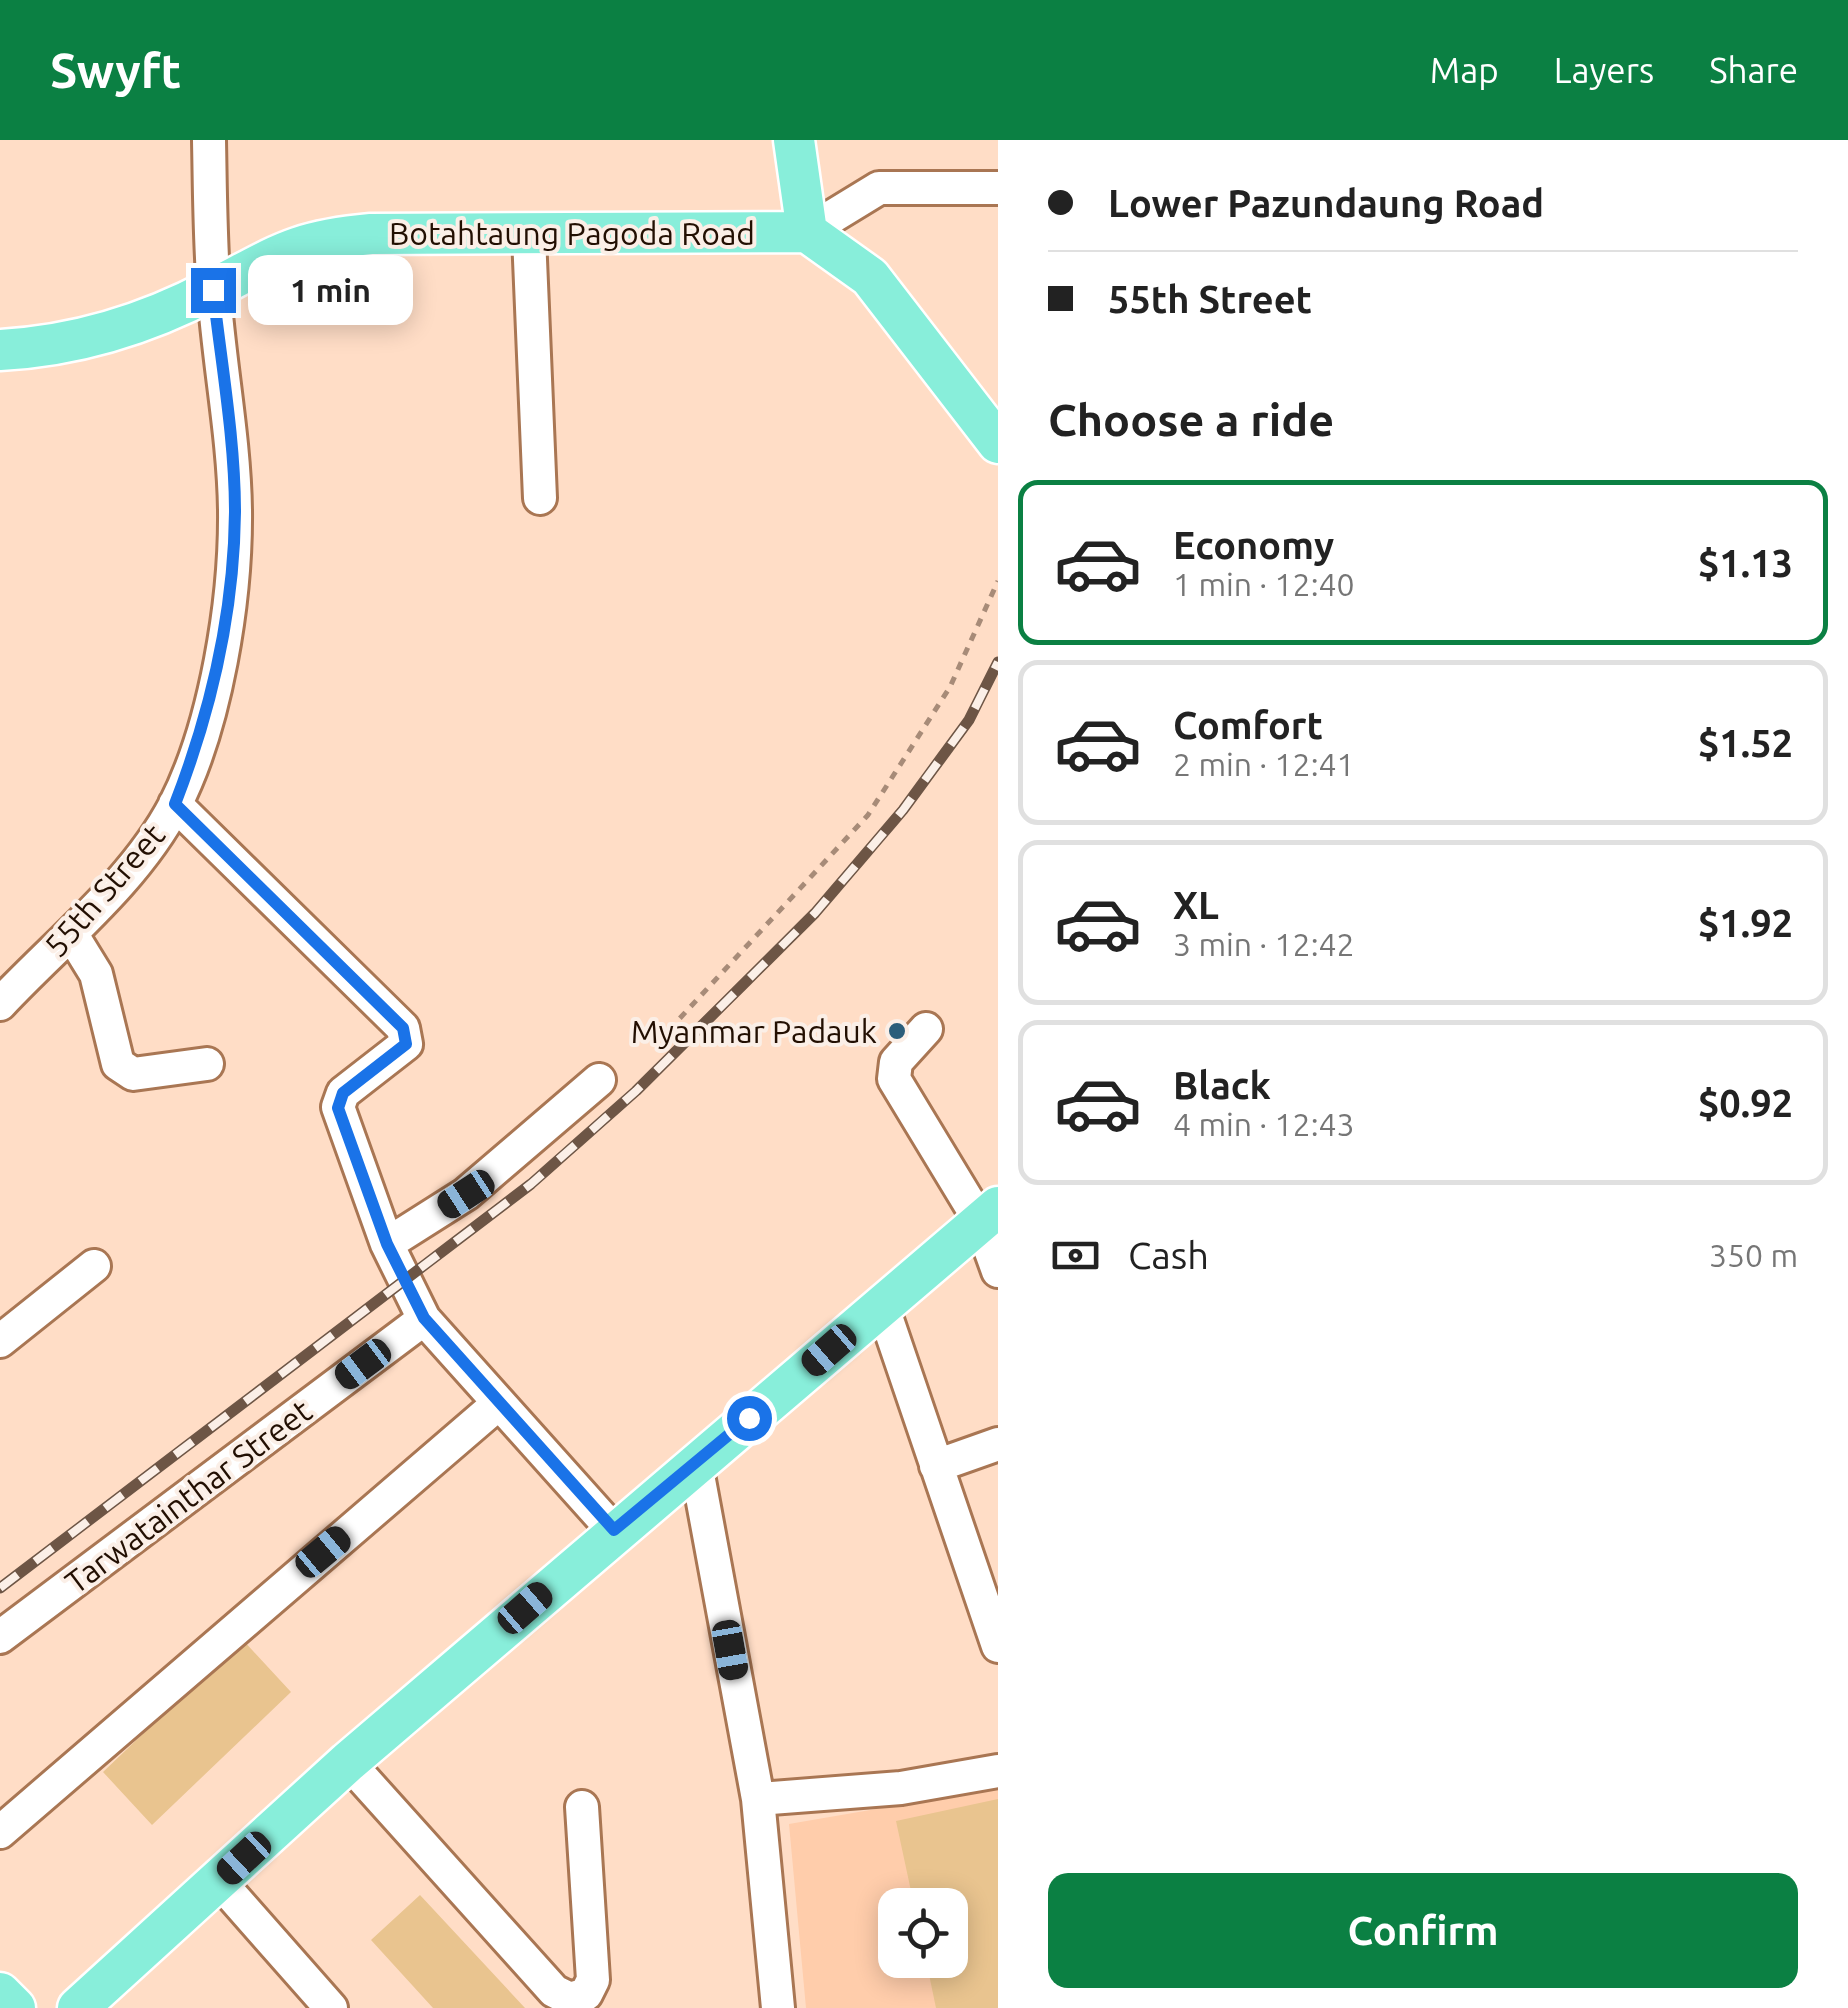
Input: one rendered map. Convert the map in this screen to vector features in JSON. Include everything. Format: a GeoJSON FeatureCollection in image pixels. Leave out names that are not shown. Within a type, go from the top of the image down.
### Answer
{"type":"FeatureCollection","features":[{"type":"Feature","properties":{"kind":"main road"},"geometry":{"type":"LineString","coordinates":[[794,140],[806,232],[870,277],[998,443]]}},
{"type":"Feature","properties":{"kind":"main road","name":"Botahtaung Pagoda Road"},"geometry":{"type":"LineString","coordinates":[[0,350],[110,332],[213,290],[280,251],[321,238],[371,234],[806,232]]}},
{"type":"Feature","properties":{"kind":"main road"},"geometry":{"type":"LineString","coordinates":[[78,2008],[348,1762],[614,1530],[989,1214]]}},
{"type":"Feature","properties":{"kind":"main road"},"geometry":{"type":"LineString","coordinates":[[0,1993],[15,2008]]}},
{"type":"Feature","properties":{"kind":"street","name":"55th Street"},"geometry":{"type":"LineString","coordinates":[[0,1004],[72,934],[148,848],[175,804],[205,716],[230,587],[235,510],[213,290],[208,140]]}},
{"type":"Feature","properties":{"kind":"street"},"geometry":{"type":"LineString","coordinates":[[806,232],[879,188],[998,188]]}},
{"type":"Feature","properties":{"kind":"street"},"geometry":{"type":"LineString","coordinates":[[529,236],[540,498]]}},
{"type":"Feature","properties":{"kind":"street"},"geometry":{"type":"LineString","coordinates":[[175,804],[403,1028],[406,1044],[343,1093],[338,1108],[387,1244],[424,1318],[614,1530]]}},
{"type":"Feature","properties":{"kind":"street"},"geometry":{"type":"LineString","coordinates":[[72,934],[96,974],[118,1064],[133,1074],[207,1064]]}},
{"type":"Feature","properties":{"kind":"street"},"geometry":{"type":"LineString","coordinates":[[926,1030],[896,1062],[894,1079],[989,1214],[998,1271]]}},
{"type":"Feature","properties":{"kind":"street"},"geometry":{"type":"LineString","coordinates":[[387,1244],[466,1194],[599,1080]]}},
{"type":"Feature","properties":{"kind":"street"},"geometry":{"type":"LineString","coordinates":[[0,1341],[94,1266]]}},
{"type":"Feature","properties":{"kind":"street"},"geometry":{"type":"LineString","coordinates":[[882,1304],[998,1646]]}},
{"type":"Feature","properties":{"kind":"street","name":"Tarwatainthar Street"},"geometry":{"type":"LineString","coordinates":[[0,1637],[424,1318]]}},
{"type":"Feature","properties":{"kind":"street"},"geometry":{"type":"LineString","coordinates":[[0,1832],[500,1403]]}},
{"type":"Feature","properties":{"kind":"street"},"geometry":{"type":"LineString","coordinates":[[936,1466],[998,1444]]}},
{"type":"Feature","properties":{"kind":"street"},"geometry":{"type":"LineString","coordinates":[[696,1464],[758,1799],[778,2008]]}},
{"type":"Feature","properties":{"kind":"street"},"geometry":{"type":"LineString","coordinates":[[348,1762],[554,1990],[570,1999],[586,1994],[593,1980],[582,1808]]}},
{"type":"Feature","properties":{"kind":"street"},"geometry":{"type":"LineString","coordinates":[[758,1799],[901,1788],[998,1771]]}},
{"type":"Feature","properties":{"kind":"street"},"geometry":{"type":"LineString","coordinates":[[219,1882],[331,2008]]}},
{"type":"Feature","properties":{"kind":"path"},"geometry":{"type":"LineString","coordinates":[[669,1030],[868,815],[950,687],[998,581]]}},
{"type":"Feature","properties":{"kind":"shaded area"},"geometry":{"type":"Polygon","coordinates":[[[998,1788],[998,2008],[806,2008],[789,1824],[998,1788]]]}},
{"type":"Feature","properties":{"kind":"building"},"geometry":{"type":"Polygon","coordinates":[[[242,1639],[291,1692],[152,1825],[103,1772],[242,1639]]]}},
{"type":"Feature","properties":{"kind":"building"},"geometry":{"type":"Polygon","coordinates":[[[998,1799],[998,2008],[936,2008],[930,1978],[968,1978],[968,1888],[910,1888],[896,1821],[998,1799]]]}},
{"type":"Feature","properties":{"kind":"building"},"geometry":{"type":"Polygon","coordinates":[[[420,1895],[525,2008],[433,2008],[371,1940],[420,1895]]]}},
{"type":"Feature","properties":{"kind":"railway"},"geometry":{"type":"LineString","coordinates":[[0,1588],[531,1184],[636,1091],[815,913],[903,810],[969,720],[998,662]]}},
{"type":"Feature","properties":{"kind":"place","name":"Myanmar Padauk"},"geometry":{"type":"Point","coordinates":[897,1031]}},
{"type":"Feature","properties":{"kind":"route"},"geometry":{"type":"LineString","coordinates":[[213,290],[235,510],[230,587],[205,716],[175,804],[403,1028],[406,1044],[343,1093],[338,1108],[387,1244],[424,1318],[614,1530],[749,1418]]}}]}
